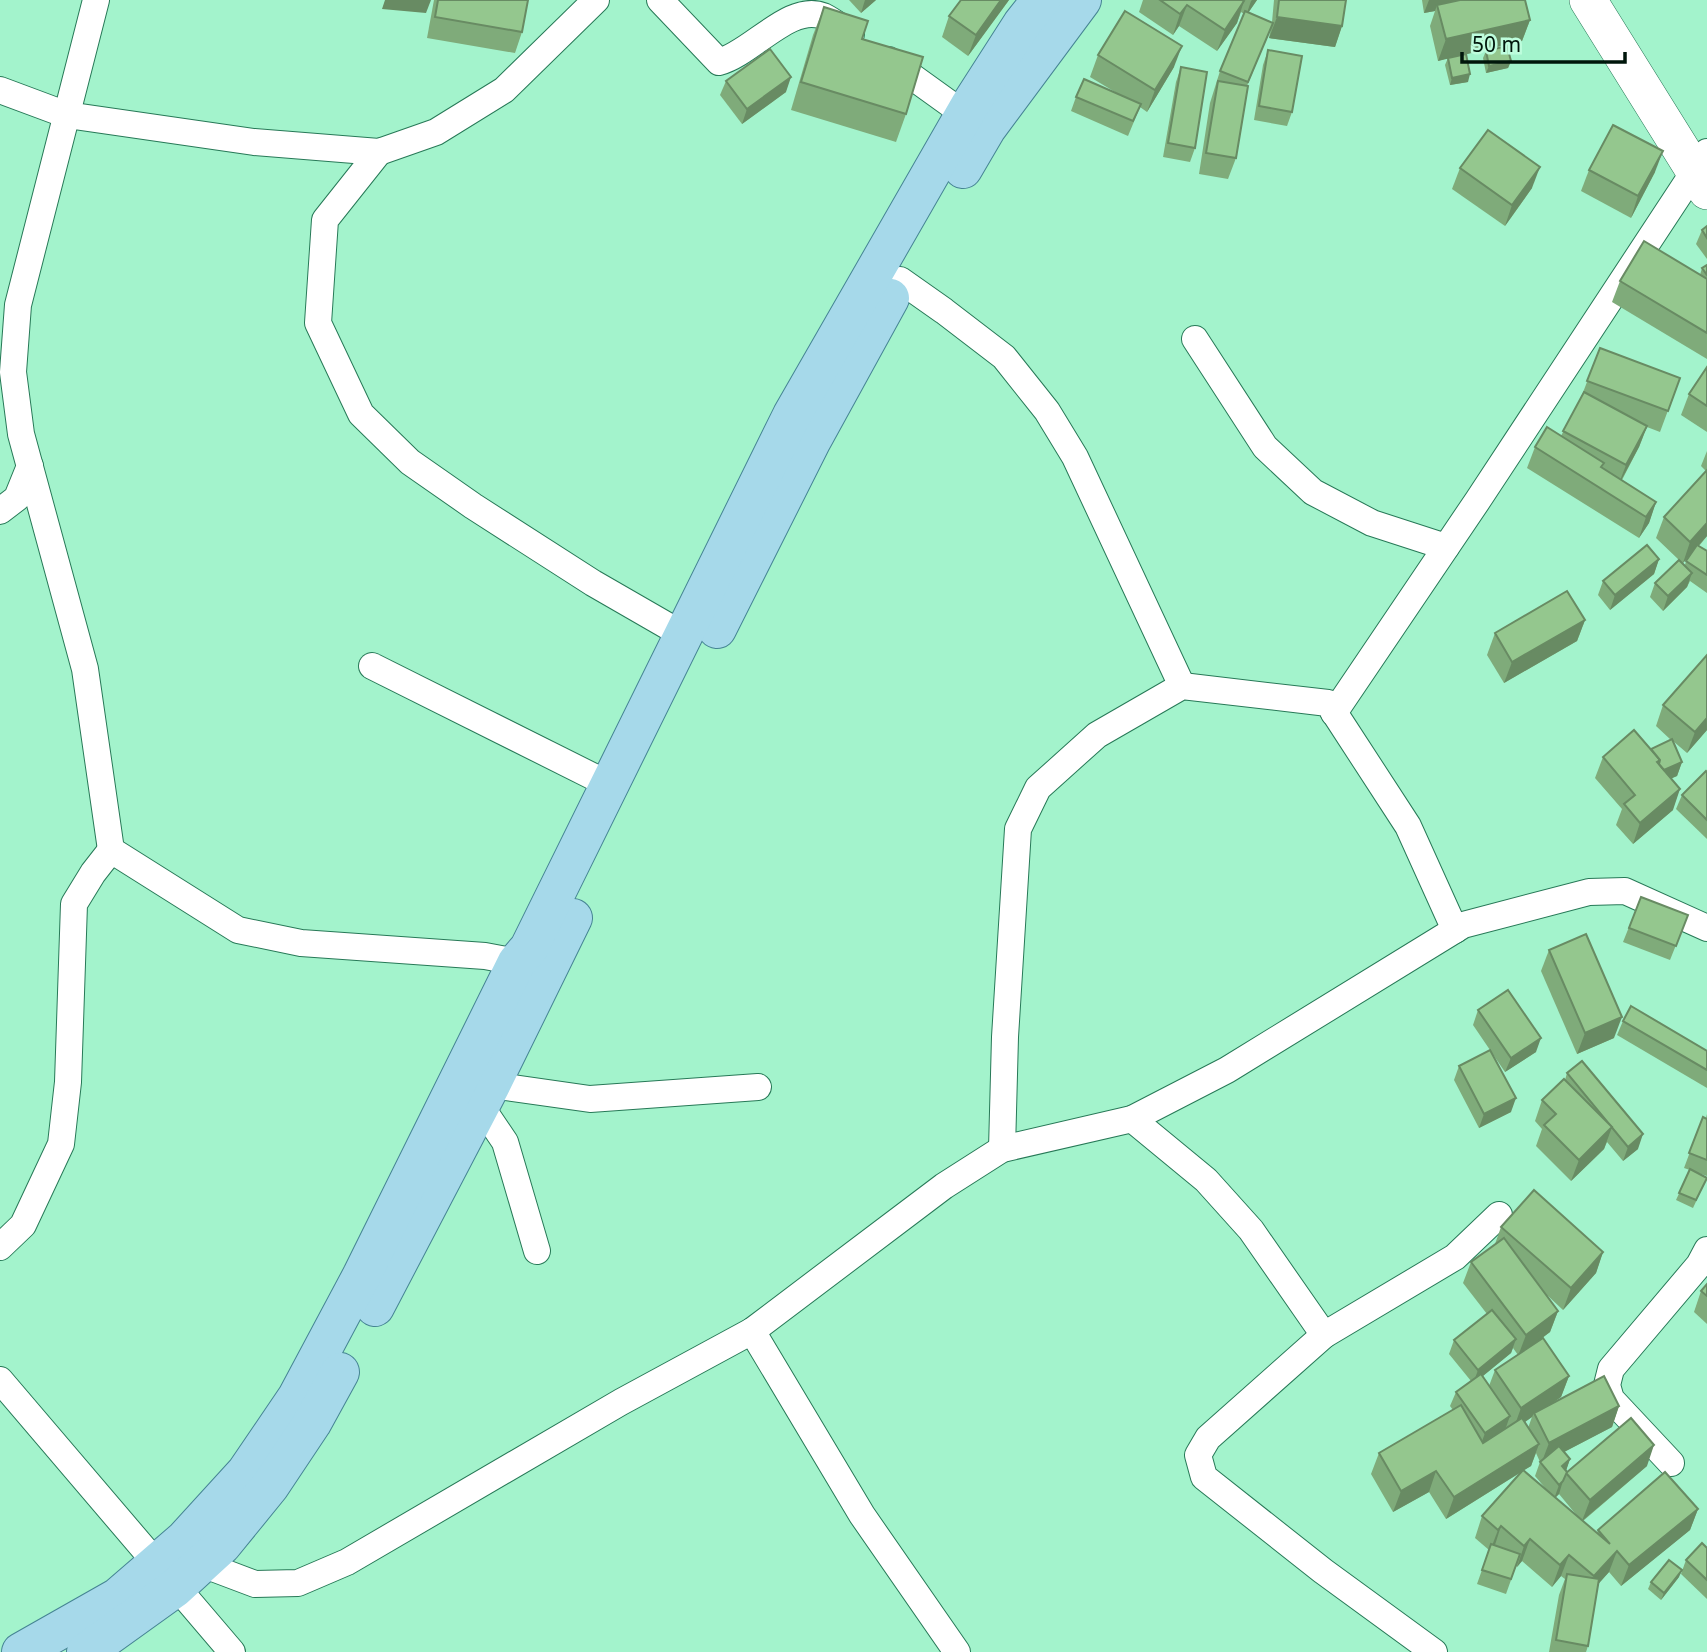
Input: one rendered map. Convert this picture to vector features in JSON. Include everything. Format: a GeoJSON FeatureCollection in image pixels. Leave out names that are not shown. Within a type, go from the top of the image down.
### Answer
{"type":"FeatureCollection","features":[{"type":"Feature","properties":{"kind":"main road"},"geometry":{"type":"LineString","coordinates":[[86,1652],[178,1572],[184,1540],[246,1472],[297,1397],[362,1275],[517,962],[529,948],[792,415],[964,114],[1022,24],[1041,0]]}},
{"type":"Feature","properties":{"kind":"main road"},"geometry":{"type":"LineString","coordinates":[[21,1652],[118,1597],[178,1572],[222,1545],[270,1486],[312,1423],[485,1095],[812,440],[987,128],[1082,0]]}},
{"type":"Feature","properties":{"kind":"main road"},"geometry":{"type":"LineString","coordinates":[[1588,0],[1703,171]]}},
{"type":"Feature","properties":{"kind":"street"},"geometry":{"type":"LineString","coordinates":[[0,1247],[23,1225],[61,1144],[68,1083],[74,904],[111,850],[85,669],[21,434],[13,372],[18,305],[96,0]]}},
{"type":"Feature","properties":{"kind":"street"},"geometry":{"type":"LineString","coordinates":[[0,90],[67,115],[254,142],[379,152],[436,132],[503,90],[596,0]]}},
{"type":"Feature","properties":{"kind":"street"},"geometry":{"type":"LineString","coordinates":[[660,0],[719,62],[734,58],[798,14],[821,16],[854,36],[964,114]]}},
{"type":"Feature","properties":{"kind":"street"},"geometry":{"type":"LineString","coordinates":[[379,152],[325,220],[318,323],[361,414],[410,462],[473,506],[593,583],[685,636]]}},
{"type":"Feature","properties":{"kind":"street"},"geometry":{"type":"LineString","coordinates":[[1334,713],[1703,171]]}},
{"type":"Feature","properties":{"kind":"street"},"geometry":{"type":"LineString","coordinates":[[900,280],[1004,357],[1047,411],[1075,457],[1182,686]]}},
{"type":"Feature","properties":{"kind":"street"},"geometry":{"type":"LineString","coordinates":[[1195,339],[1265,447],[1313,492],[1372,523],[1446,547]]}},
{"type":"Feature","properties":{"kind":"street"},"geometry":{"type":"LineString","coordinates":[[0,511],[17,498],[30,466]]}},
{"type":"Feature","properties":{"kind":"street"},"geometry":{"type":"LineString","coordinates":[[372,666],[610,785]]}},
{"type":"Feature","properties":{"kind":"street"},"geometry":{"type":"LineString","coordinates":[[1002,1149],[1005,1037],[1018,829],[1038,788],[1097,735],[1182,686],[1328,703],[1408,826],[1455,930]]}},
{"type":"Feature","properties":{"kind":"street"},"geometry":{"type":"LineString","coordinates":[[111,850],[238,930],[301,943],[485,956],[517,962]]}},
{"type":"Feature","properties":{"kind":"street"},"geometry":{"type":"LineString","coordinates":[[178,1572],[255,1584],[298,1583],[347,1562],[621,1402],[752,1331],[944,1186],[1002,1149],[1132,1119],[1227,1070],[1463,925],[1589,892],[1625,891],[1707,928]]}},
{"type":"Feature","properties":{"kind":"street"},"geometry":{"type":"LineString","coordinates":[[537,1251],[505,1142],[485,1095],[590,1099],[758,1087]]}},
{"type":"Feature","properties":{"kind":"street"},"geometry":{"type":"LineString","coordinates":[[1132,1119],[1206,1180],[1251,1230],[1324,1335]]}},
{"type":"Feature","properties":{"kind":"street"},"geometry":{"type":"LineString","coordinates":[[1434,1652],[1323,1571],[1204,1477],[1198,1455],[1208,1438],[1324,1335],[1455,1257],[1499,1215]]}},
{"type":"Feature","properties":{"kind":"street"},"geometry":{"type":"LineString","coordinates":[[1671,1463],[1611,1399],[1607,1385],[1611,1369],[1699,1265],[1707,1250]]}},
{"type":"Feature","properties":{"kind":"street"},"geometry":{"type":"LineString","coordinates":[[752,1331],[862,1515],[957,1652]]}},
{"type":"Feature","properties":{"kind":"street"},"geometry":{"type":"LineString","coordinates":[[0,1380],[178,1572],[232,1652]]}},
{"type":"Feature","properties":{"kind":"building"},"geometry":{"type":"Polygon","coordinates":[[[438,0],[528,0],[522,32],[435,17],[438,0]]]}},
{"type":"Feature","properties":{"kind":"building"},"geometry":{"type":"Polygon","coordinates":[[[961,0],[1001,0],[976,35],[949,16],[961,0]]]}},
{"type":"Feature","properties":{"kind":"building"},"geometry":{"type":"Polygon","coordinates":[[[1160,0],[1244,1],[1225,30],[1187,5],[1180,14],[1160,0]]]}},
{"type":"Feature","properties":{"kind":"building"},"geometry":{"type":"Polygon","coordinates":[[[1279,0],[1346,0],[1342,26],[1277,17],[1279,0]]]}},
{"type":"Feature","properties":{"kind":"building"},"geometry":{"type":"Polygon","coordinates":[[[1460,0],[1525,0],[1530,20],[1446,39],[1437,5],[1460,0]]]}},
{"type":"Feature","properties":{"kind":"building"},"geometry":{"type":"Polygon","coordinates":[[[824,7],[868,21],[862,39],[923,57],[906,114],[801,82],[824,7]]]}},
{"type":"Feature","properties":{"kind":"building"},"geometry":{"type":"Polygon","coordinates":[[[1125,11],[1182,46],[1155,90],[1098,55],[1125,11]]]}},
{"type":"Feature","properties":{"kind":"building"},"geometry":{"type":"Polygon","coordinates":[[[1245,11],[1273,23],[1248,82],[1220,71],[1245,11]]]}},
{"type":"Feature","properties":{"kind":"building"},"geometry":{"type":"Polygon","coordinates":[[[1507,46],[1511,61],[1489,66],[1486,51],[1507,46]]]}},
{"type":"Feature","properties":{"kind":"building"},"geometry":{"type":"Polygon","coordinates":[[[770,49],[791,77],[747,109],[726,81],[770,49]]]}},
{"type":"Feature","properties":{"kind":"building"},"geometry":{"type":"Polygon","coordinates":[[[1268,50],[1302,56],[1292,112],[1259,106],[1268,50]]]}},
{"type":"Feature","properties":{"kind":"building"},"geometry":{"type":"Polygon","coordinates":[[[1466,54],[1470,74],[1452,78],[1448,58],[1466,54]]]}},
{"type":"Feature","properties":{"kind":"building"},"geometry":{"type":"Polygon","coordinates":[[[1181,67],[1207,72],[1195,148],[1168,143],[1181,67]]]}},
{"type":"Feature","properties":{"kind":"building"},"geometry":{"type":"Polygon","coordinates":[[[1084,79],[1141,104],[1133,121],[1076,97],[1084,79]]]}},
{"type":"Feature","properties":{"kind":"building"},"geometry":{"type":"Polygon","coordinates":[[[1218,81],[1248,86],[1236,158],[1206,153],[1218,81]]]}},
{"type":"Feature","properties":{"kind":"building"},"geometry":{"type":"Polygon","coordinates":[[[1613,125],[1663,151],[1638,196],[1589,170],[1613,125]]]}},
{"type":"Feature","properties":{"kind":"building"},"geometry":{"type":"Polygon","coordinates":[[[1488,130],[1540,167],[1512,205],[1460,168],[1488,130]]]}},
{"type":"Feature","properties":{"kind":"building"},"geometry":{"type":"Polygon","coordinates":[[[1644,241],[1707,279],[1707,333],[1620,281],[1644,241]]]}},
{"type":"Feature","properties":{"kind":"building"},"geometry":{"type":"Polygon","coordinates":[[[1600,348],[1680,378],[1668,411],[1587,381],[1600,348]]]}},
{"type":"Feature","properties":{"kind":"building"},"geometry":{"type":"Polygon","coordinates":[[[1707,367],[1707,406],[1689,394],[1707,367]]]}},
{"type":"Feature","properties":{"kind":"building"},"geometry":{"type":"Polygon","coordinates":[[[1584,392],[1647,426],[1626,465],[1563,431],[1584,392]]]}},
{"type":"Feature","properties":{"kind":"building"},"geometry":{"type":"Polygon","coordinates":[[[1547,427],[1604,463],[1601,467],[1656,502],[1646,517],[1535,447],[1547,427]]]}},
{"type":"Feature","properties":{"kind":"building"},"geometry":{"type":"Polygon","coordinates":[[[1707,470],[1707,523],[1690,542],[1664,517],[1707,470]]]}},
{"type":"Feature","properties":{"kind":"building"},"geometry":{"type":"Polygon","coordinates":[[[1647,545],[1659,559],[1615,595],[1603,581],[1647,545]]]}},
{"type":"Feature","properties":{"kind":"building"},"geometry":{"type":"Polygon","coordinates":[[[1697,545],[1707,551],[1707,575],[1686,561],[1697,545]]]}},
{"type":"Feature","properties":{"kind":"building"},"geometry":{"type":"Polygon","coordinates":[[[1679,560],[1692,573],[1668,596],[1655,583],[1679,560]]]}},
{"type":"Feature","properties":{"kind":"building"},"geometry":{"type":"Polygon","coordinates":[[[1567,591],[1585,620],[1512,662],[1495,633],[1567,591]]]}},
{"type":"Feature","properties":{"kind":"building"},"geometry":{"type":"Polygon","coordinates":[[[1707,655],[1707,718],[1695,732],[1663,705],[1707,655]]]}},
{"type":"Feature","properties":{"kind":"building"},"geometry":{"type":"Polygon","coordinates":[[[1634,730],[1680,789],[1640,823],[1624,804],[1635,795],[1603,757],[1634,730]]]}},
{"type":"Feature","properties":{"kind":"building"},"geometry":{"type":"Polygon","coordinates":[[[1672,739],[1682,762],[1664,770],[1651,749],[1672,739]]]}},
{"type":"Feature","properties":{"kind":"building"},"geometry":{"type":"Polygon","coordinates":[[[1707,772],[1707,820],[1682,795],[1707,772]]]}},
{"type":"Feature","properties":{"kind":"building"},"geometry":{"type":"Polygon","coordinates":[[[1641,897],[1688,915],[1676,946],[1629,928],[1641,897]]]}},
{"type":"Feature","properties":{"kind":"building"},"geometry":{"type":"Polygon","coordinates":[[[1586,934],[1622,1017],[1585,1033],[1549,950],[1586,934]]]}},
{"type":"Feature","properties":{"kind":"building"},"geometry":{"type":"Polygon","coordinates":[[[1508,990],[1541,1038],[1511,1058],[1478,1010],[1508,990]]]}},
{"type":"Feature","properties":{"kind":"building"},"geometry":{"type":"Polygon","coordinates":[[[1631,1006],[1707,1051],[1707,1070],[1623,1021],[1631,1006]]]}},
{"type":"Feature","properties":{"kind":"building"},"geometry":{"type":"Polygon","coordinates":[[[1490,1050],[1516,1098],[1484,1114],[1459,1066],[1490,1050]]]}},
{"type":"Feature","properties":{"kind":"building"},"geometry":{"type":"Polygon","coordinates":[[[1582,1061],[1643,1134],[1628,1147],[1567,1073],[1582,1061]]]}},
{"type":"Feature","properties":{"kind":"building"},"geometry":{"type":"Polygon","coordinates":[[[1564,1079],[1612,1127],[1579,1160],[1544,1125],[1556,1114],[1542,1100],[1564,1079]]]}},
{"type":"Feature","properties":{"kind":"building"},"geometry":{"type":"Polygon","coordinates":[[[1703,1117],[1707,1119],[1707,1160],[1689,1153],[1703,1117]]]}},
{"type":"Feature","properties":{"kind":"building"},"geometry":{"type":"Polygon","coordinates":[[[1690,1169],[1707,1178],[1696,1200],[1679,1193],[1690,1169]]]}},
{"type":"Feature","properties":{"kind":"building"},"geometry":{"type":"Polygon","coordinates":[[[1534,1190],[1603,1252],[1571,1288],[1501,1227],[1534,1190]]]}},
{"type":"Feature","properties":{"kind":"building"},"geometry":{"type":"Polygon","coordinates":[[[1504,1238],[1558,1311],[1526,1335],[1471,1262],[1504,1238]]]}},
{"type":"Feature","properties":{"kind":"building"},"geometry":{"type":"Polygon","coordinates":[[[1707,1284],[1707,1296],[1701,1291],[1707,1284]]]}},
{"type":"Feature","properties":{"kind":"building"},"geometry":{"type":"Polygon","coordinates":[[[1492,1310],[1516,1339],[1478,1370],[1454,1340],[1492,1310]]]}},
{"type":"Feature","properties":{"kind":"building"},"geometry":{"type":"Polygon","coordinates":[[[1543,1338],[1569,1376],[1521,1408],[1495,1370],[1543,1338]]]}},
{"type":"Feature","properties":{"kind":"building"},"geometry":{"type":"Polygon","coordinates":[[[1481,1374],[1510,1416],[1485,1433],[1456,1392],[1481,1374]]]}},
{"type":"Feature","properties":{"kind":"building"},"geometry":{"type":"Polygon","coordinates":[[[1604,1376],[1619,1406],[1549,1443],[1534,1413],[1604,1376]]]}},
{"type":"Feature","properties":{"kind":"building"},"geometry":{"type":"Polygon","coordinates":[[[1461,1405],[1483,1443],[1522,1418],[1539,1444],[1454,1497],[1436,1471],[1401,1491],[1379,1453],[1461,1405]]]}},
{"type":"Feature","properties":{"kind":"building"},"geometry":{"type":"Polygon","coordinates":[[[1631,1418],[1654,1445],[1590,1500],[1566,1473],[1631,1418]]]}},
{"type":"Feature","properties":{"kind":"building"},"geometry":{"type":"Polygon","coordinates":[[[1559,1446],[1570,1459],[1562,1466],[1567,1472],[1559,1485],[1540,1462],[1559,1446]]]}},
{"type":"Feature","properties":{"kind":"building"},"geometry":{"type":"Polygon","coordinates":[[[1523,1470],[1610,1544],[1598,1530],[1665,1472],[1698,1509],[1629,1565],[1617,1551],[1594,1576],[1569,1555],[1560,1565],[1530,1539],[1524,1546],[1501,1526],[1498,1530],[1482,1516],[1523,1470]]]}},
{"type":"Feature","properties":{"kind":"building"},"geometry":{"type":"Polygon","coordinates":[[[1702,1543],[1707,1548],[1707,1580],[1686,1560],[1702,1543]]]}},
{"type":"Feature","properties":{"kind":"building"},"geometry":{"type":"Polygon","coordinates":[[[1491,1544],[1520,1554],[1511,1579],[1482,1570],[1491,1544]]]}},
{"type":"Feature","properties":{"kind":"building"},"geometry":{"type":"Polygon","coordinates":[[[1669,1560],[1682,1570],[1664,1593],[1651,1582],[1669,1560]]]}},
{"type":"Feature","properties":{"kind":"building"},"geometry":{"type":"Polygon","coordinates":[[[1567,1574],[1599,1579],[1588,1646],[1556,1640],[1567,1574]]]}}]}
